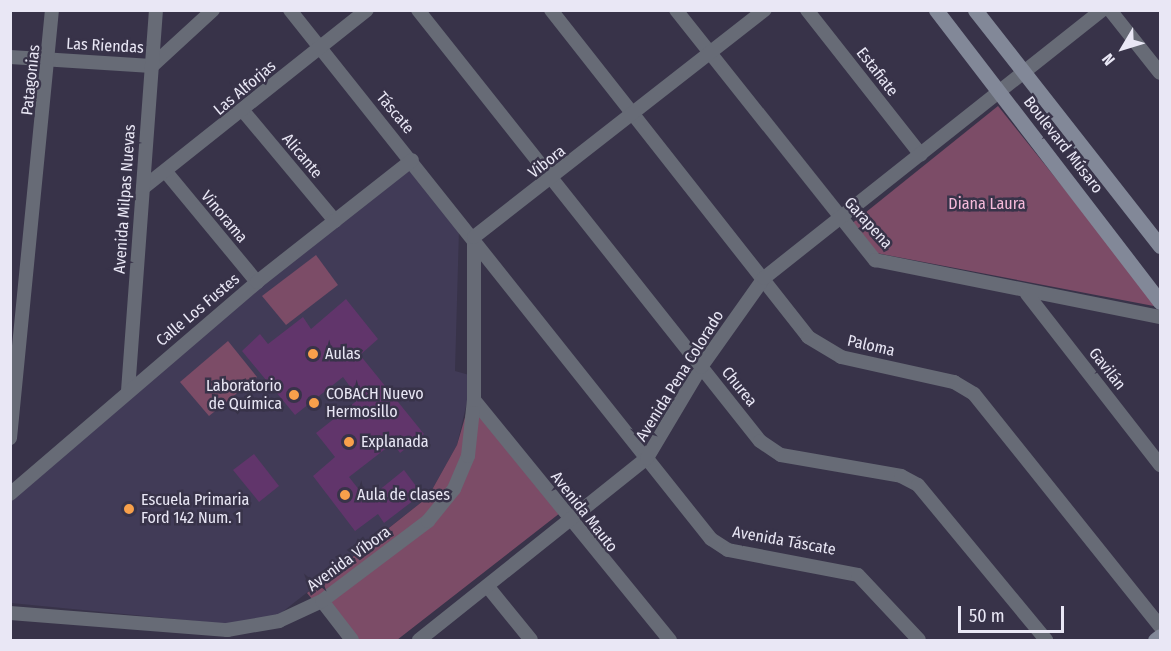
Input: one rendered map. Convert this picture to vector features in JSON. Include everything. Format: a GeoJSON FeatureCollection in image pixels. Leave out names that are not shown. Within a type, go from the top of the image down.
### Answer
{"type":"FeatureCollection","features":[{"type":"Feature","properties":{"kind":"street","name":"Patagonias"},"geometry":{"type":"LineString","coordinates":[[10,438],[17,289],[51,60],[52,10]]}},
{"type":"Feature","properties":{"kind":"street","name":"Avenida Milpas Nuevas"},"geometry":{"type":"LineString","coordinates":[[128,391],[156,10]]}},
{"type":"Feature","properties":{"kind":"street","name":"Las Riendas"},"geometry":{"type":"LineString","coordinates":[[10,57],[152,66],[213,10]]}},
{"type":"Feature","properties":{"kind":"street","name":"Táscate"},"geometry":{"type":"LineString","coordinates":[[290,10],[474,237]]}},
{"type":"Feature","properties":{"kind":"street","name":"Las Alforjas"},"geometry":{"type":"LineString","coordinates":[[143,188],[244,112],[318,47],[367,10]]}},
{"type":"Feature","properties":{"kind":"street","name":"Churea"},"geometry":{"type":"LineString","coordinates":[[418,10],[554,178],[701,367],[770,448],[837,467],[901,476],[918,485],[1046,640]]}},
{"type":"Feature","properties":{"kind":"street","name":"Paloma"},"geometry":{"type":"LineString","coordinates":[[551,10],[764,278],[808,337],[828,352],[954,382],[974,394],[1161,626]]}},
{"type":"Feature","properties":{"kind":"street","name":"Garapena"},"geometry":{"type":"LineString","coordinates":[[676,10],[840,218],[885,265],[1027,294],[1161,317]]}},
{"type":"Feature","properties":{"kind":"street","name":"Vibora"},"geometry":{"type":"LineString","coordinates":[[474,237],[554,178],[765,10]]}},
{"type":"Feature","properties":{"kind":"street","name":"Estafiate"},"geometry":{"type":"LineString","coordinates":[[807,10],[921,155]]}},
{"type":"Feature","properties":{"kind":"street","name":"Boulevard Músaro"},"geometry":{"type":"LineString","coordinates":[[936,10],[1161,302]]}},
{"type":"Feature","properties":{"kind":"street","name":"Boulevard Músaro"},"geometry":{"type":"LineString","coordinates":[[975,10],[1161,246]]}},
{"type":"Feature","properties":{"kind":"street","name":"Avenida Pena Colorado"},"geometry":{"type":"LineString","coordinates":[[419,640],[571,522],[647,458],[701,367],[764,278],[1102,10]]}},
{"type":"Feature","properties":{"kind":"street"},"geometry":{"type":"LineString","coordinates":[[1110,10],[1161,73]]}},
{"type":"Feature","properties":{"kind":"street","name":"Alicante"},"geometry":{"type":"LineString","coordinates":[[244,112],[335,221]]}},
{"type":"Feature","properties":{"kind":"street","name":"Calle Los Fustes"},"geometry":{"type":"LineString","coordinates":[[10,494],[256,282],[412,160]]}},
{"type":"Feature","properties":{"kind":"street","name":"Vinorama"},"geometry":{"type":"LineString","coordinates":[[166,172],[256,282]]}},
{"type":"Feature","properties":{"kind":"street"},"geometry":{"type":"LineString","coordinates":[[474,237],[474,400]]}},
{"type":"Feature","properties":{"kind":"street","name":"Avenida Táscate"},"geometry":{"type":"LineString","coordinates":[[474,237],[718,545],[858,575],[919,640]]}},
{"type":"Feature","properties":{"kind":"street","name":"Gavilán"},"geometry":{"type":"LineString","coordinates":[[1027,294],[1161,465]]}},
{"type":"Feature","properties":{"kind":"street","name":"Avenida Mauto"},"geometry":{"type":"LineString","coordinates":[[474,400],[571,522],[670,640]]}},
{"type":"Feature","properties":{"kind":"street","name":"Avenida Víbora"},"geometry":{"type":"LineString","coordinates":[[10,613],[226,630],[279,621],[322,601],[441,507],[468,456],[474,400]]}},
{"type":"Feature","properties":{"kind":"street"},"geometry":{"type":"LineString","coordinates":[[488,586],[531,640]]}},
{"type":"Feature","properties":{"kind":"street"},"geometry":{"type":"LineString","coordinates":[[322,601],[352,640]]}},
{"type":"Feature","properties":{"kind":"street"},"geometry":{"type":"LineString","coordinates":[[1155,640],[1161,636]]}},
{"type":"Feature","properties":{"kind":"shaded area"},"geometry":{"type":"Polygon","coordinates":[[[405,165],[459,230],[455,371],[473,376],[457,445],[428,497],[276,617],[226,624],[11,603],[10,499],[405,165]]]}},
{"type":"Feature","properties":{"kind":"green space","name":"Diana Laura"},"geometry":{"type":"Polygon","coordinates":[[[998,106],[1159,307],[871,252],[850,225],[998,106]]]}},
{"type":"Feature","properties":{"kind":"green space"},"geometry":{"type":"Polygon","coordinates":[[[316,255],[338,285],[286,325],[262,296],[316,255]]]}},
{"type":"Feature","properties":{"kind":"green space"},"geometry":{"type":"Polygon","coordinates":[[[228,341],[257,377],[209,416],[180,382],[228,341]]]}},
{"type":"Feature","properties":{"kind":"green space"},"geometry":{"type":"Polygon","coordinates":[[[472,393],[560,513],[397,640],[346,640],[307,593],[428,497],[457,445],[472,393]]]}},
{"type":"Feature","properties":{"kind":"building"},"geometry":{"type":"Polygon","coordinates":[[[346,299],[378,339],[360,355],[424,434],[400,453],[393,443],[349,477],[367,500],[404,470],[422,494],[384,523],[378,514],[355,531],[313,476],[335,457],[316,433],[359,399],[343,377],[295,415],[242,351],[260,334],[268,344],[303,317],[311,329],[346,299]]]}},
{"type":"Feature","properties":{"kind":"building"},"geometry":{"type":"Polygon","coordinates":[[[254,454],[279,486],[259,502],[233,470],[254,454]]]}},
{"type":"Feature","properties":{"kind":"place","name":"Aulas"},"geometry":{"type":"Point","coordinates":[313,354]}},
{"type":"Feature","properties":{"kind":"place","name":"Laboratorio de Química"},"geometry":{"type":"Point","coordinates":[294,395]}},
{"type":"Feature","properties":{"kind":"place","name":"COBACH Nuevo Hermosillo"},"geometry":{"type":"Point","coordinates":[314,403]}},
{"type":"Feature","properties":{"kind":"place","name":"Explanada"},"geometry":{"type":"Point","coordinates":[349,442]}},
{"type":"Feature","properties":{"kind":"place","name":"Aula de clases"},"geometry":{"type":"Point","coordinates":[345,495]}},
{"type":"Feature","properties":{"kind":"place","name":"Escuela Primaria Ford 142 Num. 1"},"geometry":{"type":"Point","coordinates":[129,509]}}]}
